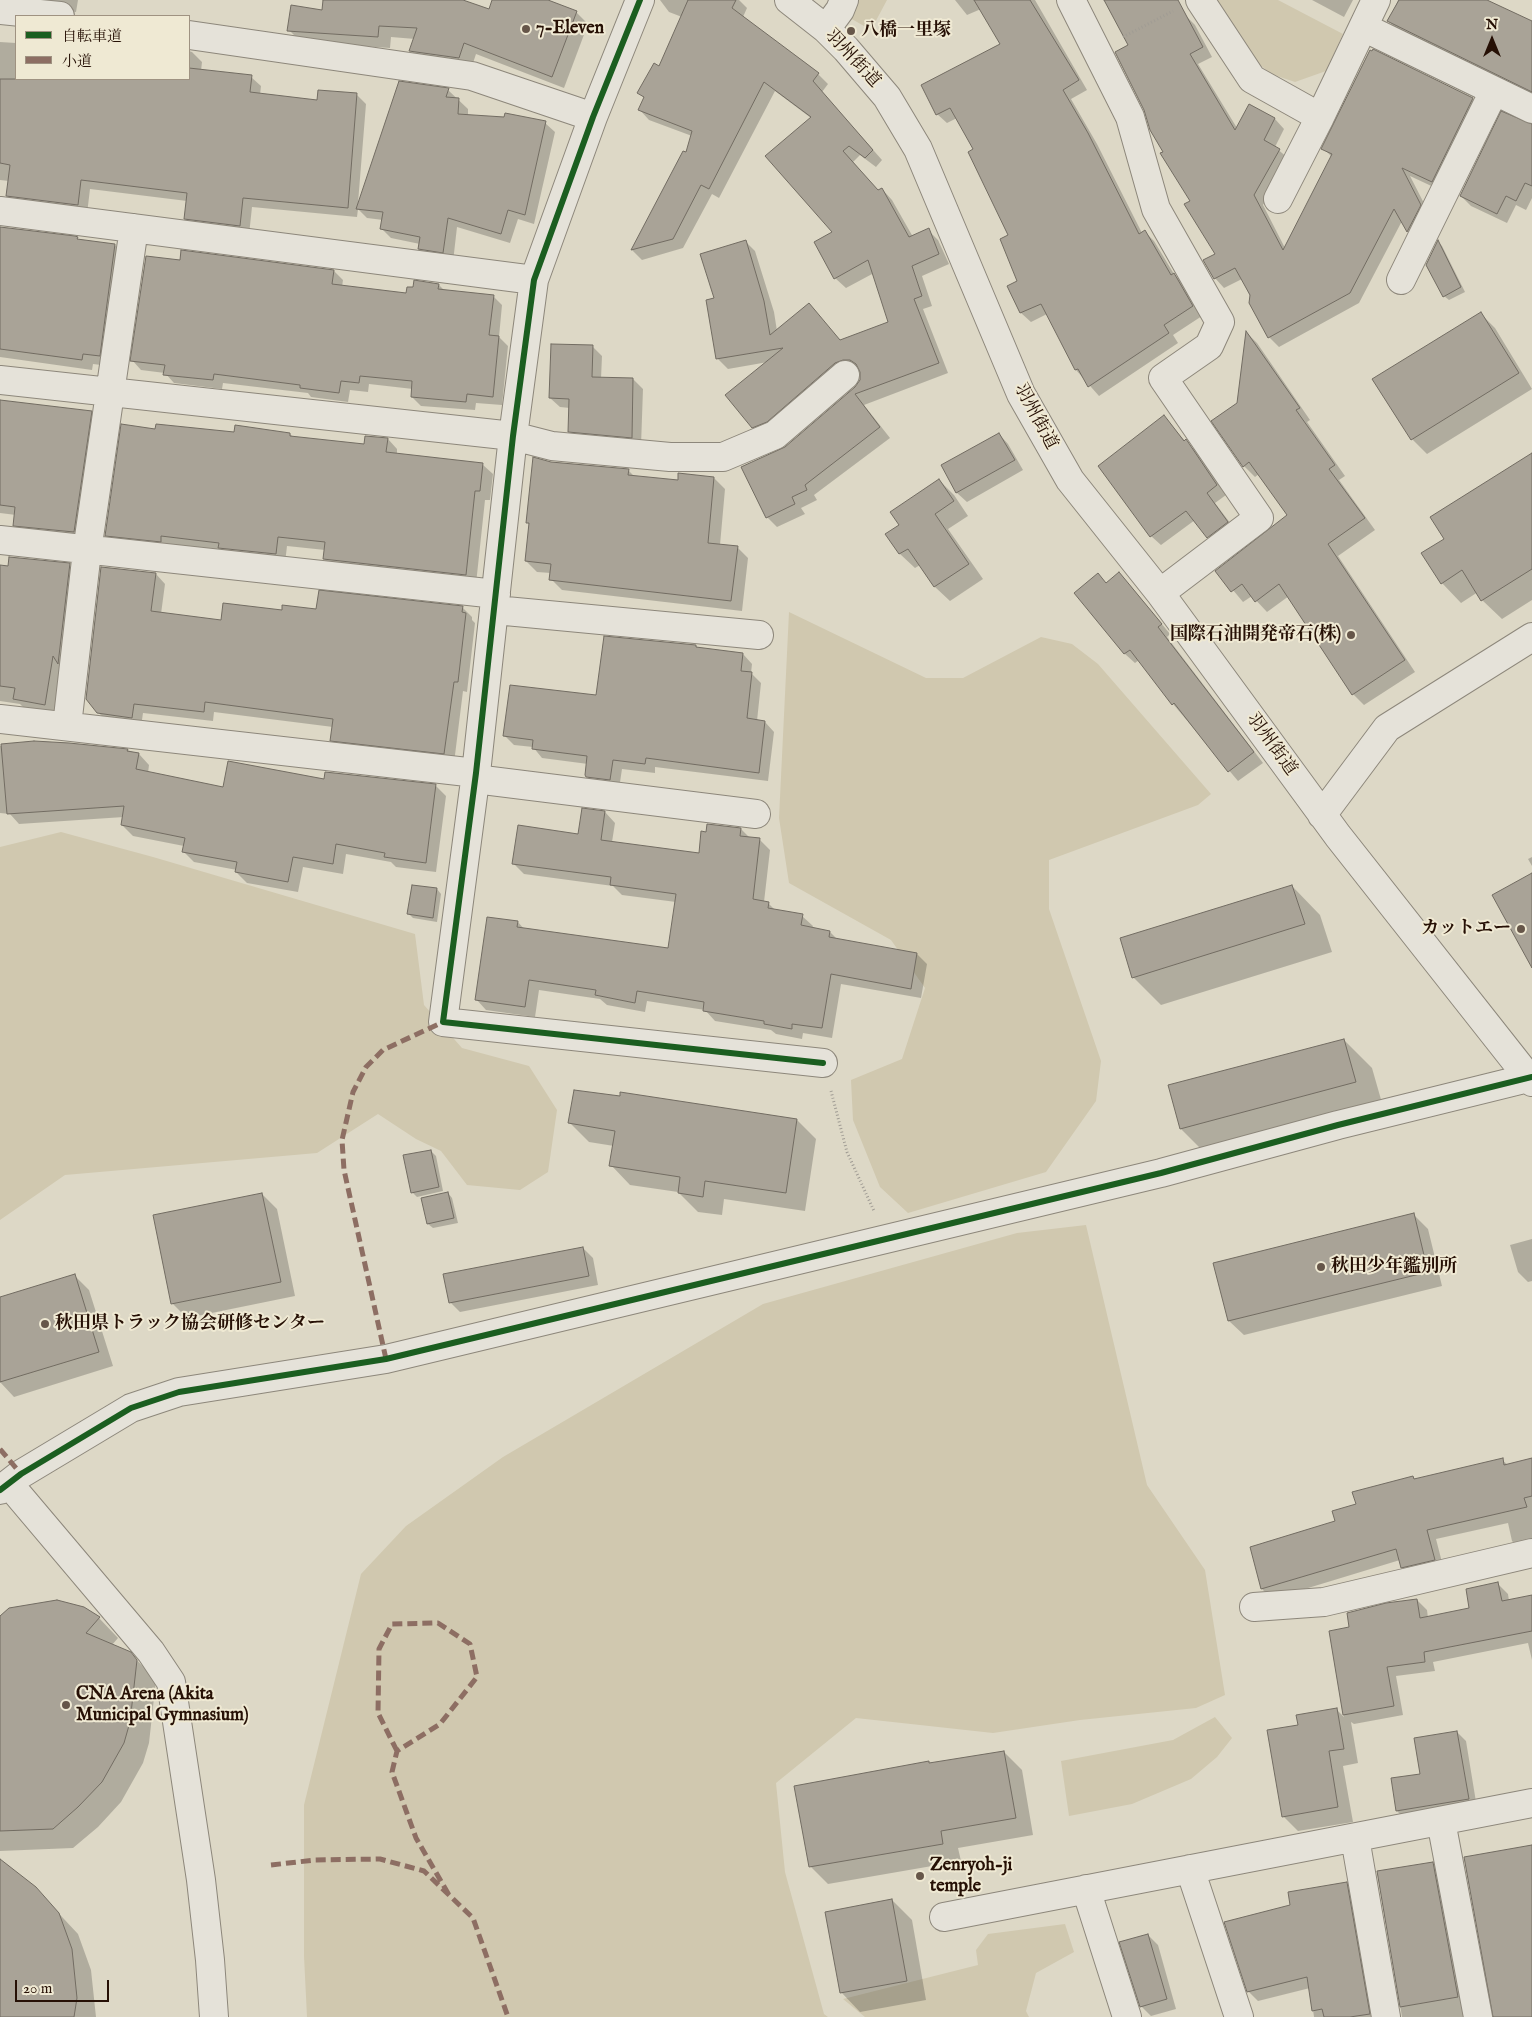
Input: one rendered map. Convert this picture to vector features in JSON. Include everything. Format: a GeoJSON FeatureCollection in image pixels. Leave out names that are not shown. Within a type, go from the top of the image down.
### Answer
{"type":"FeatureCollection","features":[{"type":"Feature","properties":{"kind":"street"},"geometry":{"type":"LineString","coordinates":[[640,0],[593,117],[534,280],[512,436],[476,776],[443,1022],[823,1063]]}},
{"type":"Feature","properties":{"kind":"street","name":"羽州街道"},"geometry":{"type":"LineString","coordinates":[[789,0],[826,29],[887,97],[918,149],[1021,394],[1070,480],[1160,593],[1322,815],[1531,1079]]}},
{"type":"Feature","properties":{"kind":"street"},"geometry":{"type":"LineString","coordinates":[[826,29],[840,10],[844,0]]}},
{"type":"Feature","properties":{"kind":"street"},"geometry":{"type":"LineString","coordinates":[[1071,0],[1098,50],[1130,117],[1156,209],[1220,322],[1209,346],[1163,378],[1259,518],[1160,593]]}},
{"type":"Feature","properties":{"kind":"street"},"geometry":{"type":"LineString","coordinates":[[1278,199],[1376,0]]}},
{"type":"Feature","properties":{"kind":"street"},"geometry":{"type":"LineString","coordinates":[[1188,5],[1252,79],[1320,117]]}},
{"type":"Feature","properties":{"kind":"street"},"geometry":{"type":"LineString","coordinates":[[0,10],[50,15]]}},
{"type":"Feature","properties":{"kind":"street"},"geometry":{"type":"LineString","coordinates":[[1363,27],[1532,109]]}},
{"type":"Feature","properties":{"kind":"street"},"geometry":{"type":"LineString","coordinates":[[190,35],[472,76],[593,117]]}},
{"type":"Feature","properties":{"kind":"street"},"geometry":{"type":"LineString","coordinates":[[1402,280],[1494,91]]}},
{"type":"Feature","properties":{"kind":"street"},"geometry":{"type":"LineString","coordinates":[[0,211],[534,280]]}},
{"type":"Feature","properties":{"kind":"street"},"geometry":{"type":"LineString","coordinates":[[67,726],[87,551],[134,228]]}},
{"type":"Feature","properties":{"kind":"street"},"geometry":{"type":"LineString","coordinates":[[0,380],[512,436],[552,446],[670,457],[723,457],[775,435],[845,375]]}},
{"type":"Feature","properties":{"kind":"street"},"geometry":{"type":"LineString","coordinates":[[0,540],[758,635]]}},
{"type":"Feature","properties":{"kind":"street"},"geometry":{"type":"LineString","coordinates":[[1322,815],[1386,728],[1532,637]]}},
{"type":"Feature","properties":{"kind":"street"},"geometry":{"type":"LineString","coordinates":[[0,719],[476,776],[756,814]]}},
{"type":"Feature","properties":{"kind":"street"},"geometry":{"type":"LineString","coordinates":[[214,2017],[201,1880],[171,1682],[152,1652],[4,1488],[21,1474],[131,1408],[179,1392],[386,1360],[1161,1173],[1338,1125],[1531,1079]]}},
{"type":"Feature","properties":{"kind":"street"},"geometry":{"type":"LineString","coordinates":[[1254,1607],[1324,1602],[1532,1553]]}},
{"type":"Feature","properties":{"kind":"street"},"geometry":{"type":"LineString","coordinates":[[944,1917],[1532,1803]]}},
{"type":"Feature","properties":{"kind":"street"},"geometry":{"type":"LineString","coordinates":[[1441,1821],[1478,2017]]}},
{"type":"Feature","properties":{"kind":"street"},"geometry":{"type":"LineString","coordinates":[[1355,1838],[1386,2017]]}},
{"type":"Feature","properties":{"kind":"street"},"geometry":{"type":"LineString","coordinates":[[1190,1869],[1239,2017]]}},
{"type":"Feature","properties":{"kind":"street"},"geometry":{"type":"LineString","coordinates":[[1086,1889],[1127,2017]]}},
{"type":"Feature","properties":{"kind":"path"},"geometry":{"type":"LineString","coordinates":[[1098,50],[1188,5]]}},
{"type":"Feature","properties":{"kind":"path"},"geometry":{"type":"LineString","coordinates":[[823,1063],[847,1152],[886,1240]]}},
{"type":"Feature","properties":{"kind":"shaded area"},"geometry":{"type":"Polygon","coordinates":[[[850,0],[887,0],[871,30],[843,14],[850,0]]]}},
{"type":"Feature","properties":{"kind":"shaded area"},"geometry":{"type":"Polygon","coordinates":[[[1216,0],[1278,0],[1343,34],[1326,71],[1295,82],[1271,74],[1240,48],[1216,0]]]}},
{"type":"Feature","properties":{"kind":"shaded area"},"geometry":{"type":"Polygon","coordinates":[[[789,612],[926,678],[963,678],[1041,637],[1072,644],[1098,664],[1211,794],[1198,805],[1049,860],[1049,909],[1101,1061],[1096,1101],[1046,1172],[908,1213],[880,1187],[853,1120],[851,1080],[902,1059],[925,988],[891,940],[789,883],[779,818],[789,612]]]}},
{"type":"Feature","properties":{"kind":"shaded area"},"geometry":{"type":"Polygon","coordinates":[[[61,832],[415,934],[424,1005],[462,1048],[529,1066],[557,1110],[548,1172],[520,1190],[467,1185],[441,1151],[416,1139],[378,1114],[317,1153],[65,1175],[0,1220],[0,847],[61,832]]]}},
{"type":"Feature","properties":{"kind":"shaded area"},"geometry":{"type":"Polygon","coordinates":[[[1086,1225],[1147,1485],[1205,1570],[1225,1695],[1196,1708],[1080,1720],[993,1733],[856,1718],[776,1783],[785,1872],[824,2014],[828,2017],[307,2017],[304,1956],[304,1805],[361,1574],[406,1526],[503,1457],[763,1304],[1017,1233],[1086,1225]]]}},
{"type":"Feature","properties":{"kind":"shaded area"},"geometry":{"type":"Polygon","coordinates":[[[1215,1717],[1232,1738],[1217,1757],[1191,1779],[1132,1804],[1069,1816],[1061,1761],[1173,1740],[1215,1717]]]}},
{"type":"Feature","properties":{"kind":"shaded area"},"geometry":{"type":"Polygon","coordinates":[[[1065,1924],[1074,1952],[1036,1973],[1026,2011],[1029,2017],[865,2017],[843,1999],[978,1965],[976,1950],[988,1934],[1065,1924]]]}},
{"type":"Feature","properties":{"kind":"building"},"geometry":{"type":"Polygon","coordinates":[[[323,0],[463,0],[489,9],[492,0],[548,0],[577,11],[552,77],[464,43],[459,58],[409,51],[417,28],[379,26],[378,37],[287,31],[291,5],[322,10],[323,0]]]}},
{"type":"Feature","properties":{"kind":"building"},"geometry":{"type":"Polygon","coordinates":[[[688,0],[736,0],[732,8],[819,73],[813,81],[873,150],[865,158],[849,146],[843,151],[878,190],[882,188],[909,237],[929,228],[939,254],[912,266],[922,296],[914,299],[939,363],[855,394],[880,427],[805,485],[807,490],[792,497],[795,504],[766,518],[741,467],[785,447],[855,387],[860,380],[860,372],[856,364],[850,360],[835,363],[767,422],[752,428],[725,395],[783,348],[716,359],[706,300],[714,298],[700,254],[746,240],[764,301],[770,335],[809,303],[840,340],[888,322],[868,260],[834,279],[814,242],[832,232],[765,156],[811,117],[764,82],[709,189],[701,185],[673,239],[631,250],[683,151],[686,152],[692,131],[638,110],[644,97],[637,93],[654,63],[659,66],[688,0]]]}},
{"type":"Feature","properties":{"kind":"building"},"geometry":{"type":"Polygon","coordinates":[[[974,0],[1030,0],[1079,80],[1063,90],[1088,133],[1139,234],[1145,230],[1171,275],[1174,273],[1193,306],[1164,325],[1169,333],[1088,387],[1078,369],[1075,370],[1041,304],[1020,313],[1007,286],[1017,281],[1000,239],[1008,235],[968,152],[973,149],[950,108],[936,115],[921,85],[1000,44],[974,0]]]}},
{"type":"Feature","properties":{"kind":"building"},"geometry":{"type":"Polygon","coordinates":[[[1104,0],[1178,0],[1203,47],[1190,54],[1235,130],[1249,104],[1275,118],[1264,140],[1280,149],[1254,195],[1283,250],[1332,154],[1321,149],[1370,50],[1372,51],[1373,49],[1473,98],[1432,182],[1402,168],[1421,205],[1407,232],[1394,209],[1350,293],[1268,338],[1249,303],[1250,295],[1235,268],[1214,279],[1203,260],[1215,254],[1184,204],[1190,201],[1160,153],[1163,152],[1150,130],[1144,110],[1115,52],[1128,45],[1104,0]]]}},
{"type":"Feature","properties":{"kind":"building"},"geometry":{"type":"Polygon","coordinates":[[[1399,0],[1487,0],[1532,21],[1532,92],[1387,21],[1399,0]]]}},
{"type":"Feature","properties":{"kind":"building"},"geometry":{"type":"Polygon","coordinates":[[[190,68],[252,75],[250,92],[317,100],[318,90],[357,93],[348,208],[243,198],[240,226],[184,219],[187,193],[81,180],[78,205],[6,196],[10,165],[0,163],[0,79],[190,80],[190,68]]]}},
{"type":"Feature","properties":{"kind":"building"},"geometry":{"type":"Polygon","coordinates":[[[399,81],[449,88],[446,97],[459,98],[458,114],[504,117],[505,113],[546,121],[525,215],[508,210],[501,234],[448,218],[443,253],[418,249],[420,237],[380,229],[383,212],[356,209],[399,81]]]}},
{"type":"Feature","properties":{"kind":"building"},"geometry":{"type":"Polygon","coordinates":[[[1501,111],[1532,124],[1532,186],[1525,183],[1516,201],[1506,196],[1497,214],[1460,196],[1501,111]]]}},
{"type":"Feature","properties":{"kind":"building"},"geometry":{"type":"Polygon","coordinates":[[[0,227],[75,236],[78,237],[77,239],[115,244],[100,356],[83,354],[82,360],[0,349],[0,227]]]}},
{"type":"Feature","properties":{"kind":"building"},"geometry":{"type":"Polygon","coordinates":[[[1438,240],[1461,287],[1443,297],[1426,265],[1438,240]]]}},
{"type":"Feature","properties":{"kind":"building"},"geometry":{"type":"Polygon","coordinates":[[[181,250],[334,270],[332,284],[406,293],[407,287],[413,287],[414,280],[439,284],[438,289],[494,295],[489,335],[499,336],[493,397],[467,394],[466,402],[411,397],[412,381],[360,376],[359,383],[341,381],[339,393],[300,388],[300,385],[214,374],[213,380],[163,375],[165,365],[130,361],[146,256],[180,260],[181,250]]]}},
{"type":"Feature","properties":{"kind":"building"},"geometry":{"type":"Polygon","coordinates":[[[1481,312],[1519,373],[1411,440],[1372,379],[1481,312]]]}},
{"type":"Feature","properties":{"kind":"building"},"geometry":{"type":"Polygon","coordinates":[[[1246,331],[1300,408],[1296,410],[1335,465],[1329,469],[1365,518],[1328,544],[1405,660],[1352,695],[1279,584],[1255,602],[1242,584],[1231,592],[1215,571],[1287,515],[1249,462],[1243,467],[1211,421],[1237,403],[1246,331]]]}},
{"type":"Feature","properties":{"kind":"building"},"geometry":{"type":"Polygon","coordinates":[[[551,344],[593,345],[592,377],[633,378],[632,438],[568,432],[569,399],[549,398],[551,344]]]}},
{"type":"Feature","properties":{"kind":"building"},"geometry":{"type":"Polygon","coordinates":[[[0,400],[92,411],[74,532],[13,526],[15,507],[0,505],[0,400]]]}},
{"type":"Feature","properties":{"kind":"building"},"geometry":{"type":"Polygon","coordinates":[[[1164,415],[1184,441],[1186,439],[1217,485],[1207,493],[1228,522],[1207,538],[1186,511],[1150,537],[1098,466],[1164,415]]]}},
{"type":"Feature","properties":{"kind":"building"},"geometry":{"type":"Polygon","coordinates":[[[121,424],[155,429],[156,424],[234,432],[235,425],[290,433],[290,436],[364,444],[365,436],[388,438],[386,452],[483,463],[480,491],[475,491],[466,575],[323,559],[325,542],[278,537],[276,554],[218,548],[219,543],[161,536],[161,542],[105,536],[121,424]]]}},
{"type":"Feature","properties":{"kind":"building"},"geometry":{"type":"Polygon","coordinates":[[[999,433],[1015,460],[956,493],[941,465],[999,433]]]}},
{"type":"Feature","properties":{"kind":"building"},"geometry":{"type":"Polygon","coordinates":[[[1532,453],[1532,569],[1481,601],[1462,570],[1441,584],[1421,553],[1444,539],[1430,517],[1532,453]]]}},
{"type":"Feature","properties":{"kind":"building"},"geometry":{"type":"Polygon","coordinates":[[[533,457],[551,462],[629,469],[628,475],[678,480],[678,473],[714,477],[708,543],[738,546],[731,601],[549,580],[551,564],[525,561],[529,523],[526,523],[533,457]]]}},
{"type":"Feature","properties":{"kind":"building"},"geometry":{"type":"Polygon","coordinates":[[[939,479],[954,501],[935,514],[969,564],[934,587],[908,549],[899,554],[885,534],[899,525],[890,512],[939,479]]]}},
{"type":"Feature","properties":{"kind":"building"},"geometry":{"type":"Polygon","coordinates":[[[9,557],[70,563],[58,664],[53,656],[45,705],[13,699],[15,688],[0,686],[0,565],[8,566],[9,557]]]}},
{"type":"Feature","properties":{"kind":"building"},"geometry":{"type":"Polygon","coordinates":[[[101,567],[156,573],[151,611],[221,620],[223,603],[282,610],[282,605],[316,609],[319,590],[463,606],[462,612],[466,613],[458,682],[454,682],[444,754],[330,741],[333,719],[205,702],[204,712],[134,704],[132,718],[97,713],[86,699],[101,567]]]}},
{"type":"Feature","properties":{"kind":"building"},"geometry":{"type":"Polygon","coordinates":[[[1119,572],[1162,624],[1158,627],[1254,752],[1228,772],[1174,703],[1172,705],[1130,650],[1124,654],[1074,593],[1098,573],[1106,583],[1119,572]]]}},
{"type":"Feature","properties":{"kind":"building"},"geometry":{"type":"Polygon","coordinates":[[[604,636],[696,645],[696,647],[743,653],[741,671],[752,672],[747,718],[765,721],[759,773],[646,758],[645,764],[613,760],[610,780],[586,777],[587,756],[532,749],[533,740],[503,736],[510,685],[596,695],[604,636]]]}},
{"type":"Feature","properties":{"kind":"building"},"geometry":{"type":"Polygon","coordinates":[[[34,741],[128,749],[127,751],[139,753],[136,769],[223,787],[228,761],[324,779],[325,772],[436,784],[426,863],[384,857],[385,853],[336,844],[333,864],[293,857],[288,882],[235,872],[237,862],[182,852],[185,838],[121,825],[124,806],[7,814],[1,744],[34,741]]]}},
{"type":"Feature","properties":{"kind":"building"},"geometry":{"type":"Polygon","coordinates":[[[582,808],[605,811],[601,840],[699,853],[701,831],[706,832],[707,824],[741,828],[740,836],[760,838],[753,899],[769,902],[768,908],[803,914],[801,925],[830,931],[829,937],[917,953],[911,989],[831,974],[822,1028],[792,1024],[792,1029],[764,1024],[764,1021],[703,1011],[704,1002],[637,991],[635,1003],[595,995],[596,990],[529,980],[525,1007],[475,1000],[487,917],[518,921],[517,927],[668,948],[676,894],[610,885],[611,877],[512,864],[518,825],[578,834],[582,808]]]}},
{"type":"Feature","properties":{"kind":"building","name":"カットエー"},"geometry":{"type":"Polygon","coordinates":[[[1532,873],[1532,968],[1492,895],[1532,873]]]}},
{"type":"Feature","properties":{"kind":"building"},"geometry":{"type":"Polygon","coordinates":[[[412,885],[437,888],[433,918],[407,914],[412,885]]]}},
{"type":"Feature","properties":{"kind":"building"},"geometry":{"type":"Polygon","coordinates":[[[1292,885],[1305,924],[1132,978],[1120,938],[1292,885]]]}},
{"type":"Feature","properties":{"kind":"building"},"geometry":{"type":"Polygon","coordinates":[[[1344,1039],[1356,1082],[1180,1129],[1168,1085],[1344,1039]]]}},
{"type":"Feature","properties":{"kind":"building"},"geometry":{"type":"Polygon","coordinates":[[[574,1090],[620,1096],[620,1092],[797,1119],[786,1193],[705,1181],[703,1197],[678,1193],[680,1177],[609,1166],[615,1131],[568,1123],[574,1090]]]}},
{"type":"Feature","properties":{"kind":"building"},"geometry":{"type":"Polygon","coordinates":[[[431,1150],[439,1187],[411,1193],[403,1155],[431,1150]]]}},
{"type":"Feature","properties":{"kind":"building"},"geometry":{"type":"Polygon","coordinates":[[[448,1192],[454,1218],[427,1224],[421,1198],[448,1192]]]}},
{"type":"Feature","properties":{"kind":"building"},"geometry":{"type":"Polygon","coordinates":[[[262,1193],[281,1282],[171,1304],[153,1215],[262,1193]]]}},
{"type":"Feature","properties":{"kind":"building","name":"秋田少年鑑別所"},"geometry":{"type":"Polygon","coordinates":[[[1414,1213],[1428,1272],[1228,1321],[1213,1263],[1414,1213]]]}},
{"type":"Feature","properties":{"kind":"building"},"geometry":{"type":"Polygon","coordinates":[[[583,1247],[589,1276],[449,1303],[443,1274],[583,1247]]]}},
{"type":"Feature","properties":{"kind":"building","name":"秋田県トラック協会研修センター"},"geometry":{"type":"Polygon","coordinates":[[[75,1274],[99,1352],[0,1382],[0,1297],[75,1274]]]}},
{"type":"Feature","properties":{"kind":"building"},"geometry":{"type":"Polygon","coordinates":[[[1503,1458],[1504,1465],[1532,1458],[1532,1496],[1524,1498],[1527,1507],[1427,1530],[1435,1560],[1401,1568],[1396,1549],[1261,1589],[1250,1547],[1335,1521],[1332,1511],[1356,1504],[1352,1492],[1413,1476],[1414,1479],[1503,1458]]]}},
{"type":"Feature","properties":{"kind":"building"},"geometry":{"type":"Polygon","coordinates":[[[1498,1582],[1502,1601],[1532,1595],[1532,1631],[1424,1652],[1425,1662],[1387,1667],[1394,1706],[1343,1715],[1329,1631],[1349,1627],[1347,1613],[1386,1603],[1417,1599],[1420,1618],[1469,1608],[1466,1589],[1498,1582]]]}},
{"type":"Feature","properties":{"kind":"building","name":"CNA Arena (Akita Municipal Gymnasium)"},"geometry":{"type":"Polygon","coordinates":[[[57,1600],[84,1607],[100,1617],[86,1633],[131,1652],[137,1660],[130,1722],[124,1743],[102,1782],[53,1829],[0,1831],[0,1616],[9,1608],[57,1600]]]}},
{"type":"Feature","properties":{"kind":"building"},"geometry":{"type":"Polygon","coordinates":[[[1337,1708],[1344,1749],[1329,1751],[1338,1807],[1282,1817],[1267,1730],[1298,1725],[1296,1715],[1337,1708]]]}},
{"type":"Feature","properties":{"kind":"building"},"geometry":{"type":"Polygon","coordinates":[[[1457,1731],[1469,1799],[1396,1811],[1391,1778],[1420,1774],[1414,1738],[1457,1731]]]}},
{"type":"Feature","properties":{"kind":"building","name":"Zenryoh-ji temple"},"geometry":{"type":"Polygon","coordinates":[[[1004,1751],[1016,1818],[941,1831],[943,1844],[809,1867],[794,1786],[929,1761],[929,1763],[1004,1751]]]}},
{"type":"Feature","properties":{"kind":"building"},"geometry":{"type":"Polygon","coordinates":[[[1532,1845],[1532,2017],[1493,2017],[1464,1857],[1532,1845]]]}},
{"type":"Feature","properties":{"kind":"building"},"geometry":{"type":"Polygon","coordinates":[[[0,1859],[36,1887],[59,1913],[72,1949],[77,1998],[74,2017],[0,2017],[0,1859]]]}},
{"type":"Feature","properties":{"kind":"building"},"geometry":{"type":"Polygon","coordinates":[[[1433,1862],[1458,1997],[1400,2007],[1377,1871],[1433,1862]]]}},
{"type":"Feature","properties":{"kind":"building"},"geometry":{"type":"Polygon","coordinates":[[[1347,1882],[1370,2014],[1350,2017],[1324,2017],[1322,2009],[1312,2011],[1307,1977],[1247,1992],[1224,1922],[1290,1905],[1288,1892],[1347,1882]]]}},
{"type":"Feature","properties":{"kind":"building"},"geometry":{"type":"Polygon","coordinates":[[[892,1899],[907,1981],[840,1993],[825,1912],[892,1899]]]}},
{"type":"Feature","properties":{"kind":"building"},"geometry":{"type":"Polygon","coordinates":[[[1148,1934],[1167,1999],[1140,2007],[1119,1942],[1148,1934]]]}},
{"type":"Feature","properties":{"kind":"marked path"},"geometry":{"type":"LineString","coordinates":[[386,1359],[344,1170],[342,1140],[353,1092],[366,1067],[383,1050],[443,1022]]}},
{"type":"Feature","properties":{"kind":"marked path"},"geometry":{"type":"LineString","coordinates":[[0,1449],[21,1474]]}},
{"type":"Feature","properties":{"kind":"marked path"},"geometry":{"type":"LineString","coordinates":[[397,1751],[378,1713],[379,1649],[392,1624],[438,1623],[470,1644],[477,1677],[440,1724],[397,1751],[392,1772],[416,1838],[449,1895]]}},
{"type":"Feature","properties":{"kind":"marked path"},"geometry":{"type":"LineString","coordinates":[[271,1865],[315,1860],[380,1859],[424,1871],[473,1918],[508,2017]]}},
{"type":"Feature","properties":{"kind":"cycle path"},"geometry":{"type":"LineString","coordinates":[[640,0],[593,117],[534,280],[513,436],[476,773],[443,1022],[823,1063]]}},
{"type":"Feature","properties":{"kind":"cycle path"},"geometry":{"type":"LineString","coordinates":[[0,1490],[21,1474],[131,1408],[179,1392],[386,1359],[1161,1173],[1338,1125],[1532,1077]]}},
{"type":"Feature","properties":{"kind":"place","name":"7-Eleven"},"geometry":{"type":"Point","coordinates":[526,29]}},
{"type":"Feature","properties":{"kind":"place","name":"八橋一里塚"},"geometry":{"type":"Point","coordinates":[851,31]}},
{"type":"Feature","properties":{"kind":"place","name":"国際石油開発帝石(株)"},"geometry":{"type":"Point","coordinates":[1351,635]}},
{"type":"Feature","properties":{"kind":"place","name":"カットエー"},"geometry":{"type":"Point","coordinates":[1521,929]}},
{"type":"Feature","properties":{"kind":"place","name":"秋田少年鑑別所"},"geometry":{"type":"Point","coordinates":[1321,1267]}},
{"type":"Feature","properties":{"kind":"place","name":"秋田県トラック協会研修センター"},"geometry":{"type":"Point","coordinates":[45,1324]}},
{"type":"Feature","properties":{"kind":"place","name":"CNA Arena (Akita Municipal Gymnasium)"},"geometry":{"type":"Point","coordinates":[66,1705]}},
{"type":"Feature","properties":{"kind":"place","name":"Zenryoh-ji temple"},"geometry":{"type":"Point","coordinates":[920,1876]}}]}
